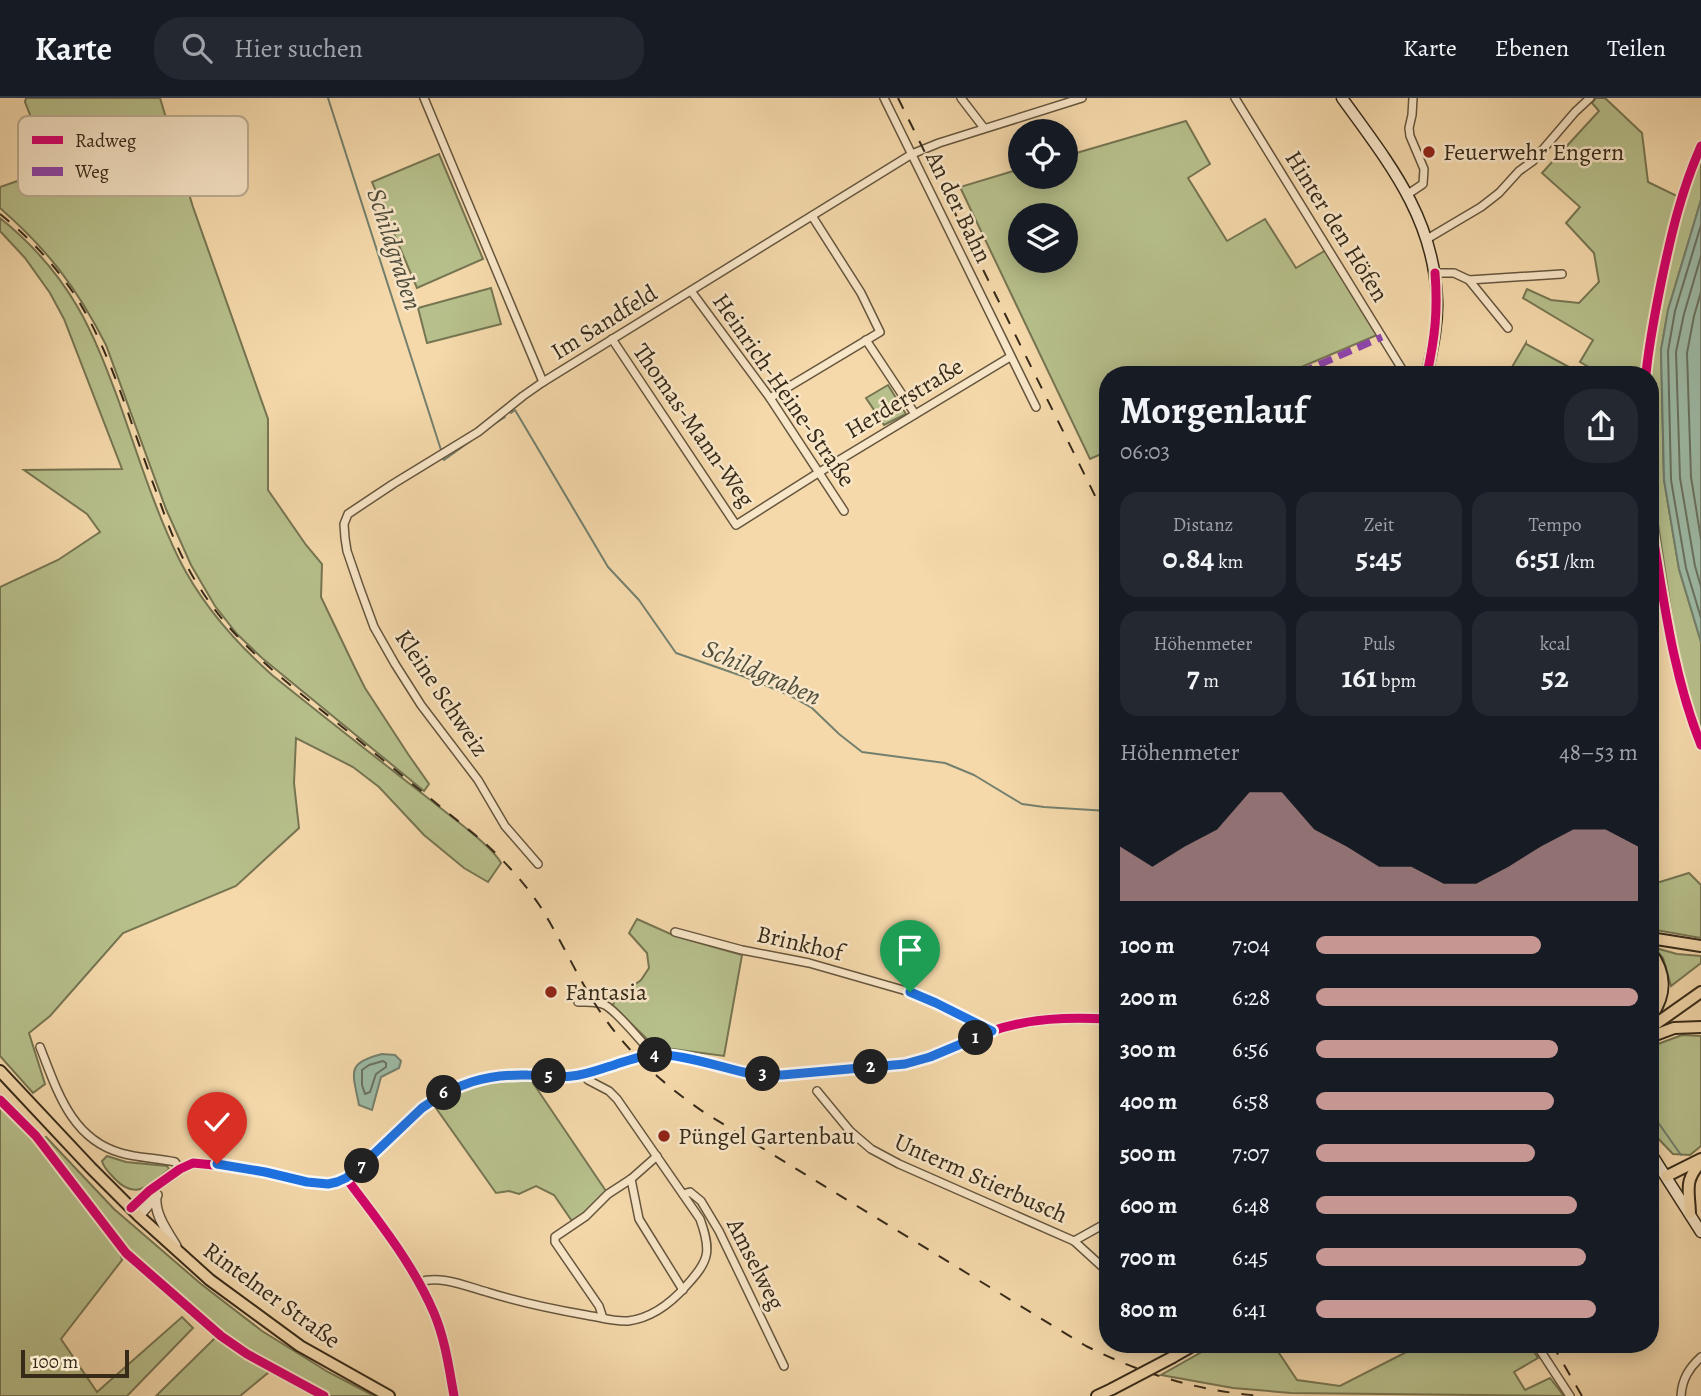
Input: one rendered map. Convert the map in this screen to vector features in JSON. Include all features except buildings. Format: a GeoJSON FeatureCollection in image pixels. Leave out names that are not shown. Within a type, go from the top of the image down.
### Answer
{"type":"FeatureCollection","features":[{"type":"Feature","properties":{"kind":"main road"},"geometry":{"type":"LineString","coordinates":[[1342,98],[1408,194],[1427,239],[1435,273],[1437,302],[1429,366]]}},
{"type":"Feature","properties":{"kind":"main road"},"geometry":{"type":"LineString","coordinates":[[1659,939],[1701,946]]}},
{"type":"Feature","properties":{"kind":"main road"},"geometry":{"type":"LineString","coordinates":[[1659,963],[1663,981],[1659,1002]]}},
{"type":"Feature","properties":{"kind":"main road"},"geometry":{"type":"LineString","coordinates":[[1659,1022],[1701,992]]}},
{"type":"Feature","properties":{"kind":"main road"},"geometry":{"type":"LineString","coordinates":[[1659,1034],[1674,1028],[1701,1027]]}},
{"type":"Feature","properties":{"kind":"main road","name":"Rintelner Straße"},"geometry":{"type":"LineString","coordinates":[[0,1071],[53,1130],[135,1212],[231,1297],[300,1346],[389,1396]]}},
{"type":"Feature","properties":{"kind":"main road"},"geometry":{"type":"LineString","coordinates":[[1667,1176],[1701,1160]]}},
{"type":"Feature","properties":{"kind":"main road"},"geometry":{"type":"LineString","coordinates":[[1667,1176],[1677,1181],[1687,1177],[1701,1160]]}},
{"type":"Feature","properties":{"kind":"main road"},"geometry":{"type":"LineString","coordinates":[[1659,1165],[1701,1232]]}},
{"type":"Feature","properties":{"kind":"main road"},"geometry":{"type":"LineString","coordinates":[[1690,1174],[1690,1213]]}},
{"type":"Feature","properties":{"kind":"main road"},"geometry":{"type":"LineString","coordinates":[[1097,1396],[1180,1353]]}},
{"type":"Feature","properties":{"kind":"street","name":"Im Sandfeld"},"geometry":{"type":"LineString","coordinates":[[424,98],[543,382],[912,154],[939,142],[1058,102],[1082,98]]}},
{"type":"Feature","properties":{"kind":"street","name":"An der Bahn"},"geometry":{"type":"LineString","coordinates":[[884,98],[1035,407]]}},
{"type":"Feature","properties":{"kind":"street"},"geometry":{"type":"LineString","coordinates":[[961,98],[984,128]]}},
{"type":"Feature","properties":{"kind":"street","name":"Hinter den Höfen"},"geometry":{"type":"LineString","coordinates":[[1235,98],[1400,366]]}},
{"type":"Feature","properties":{"kind":"street"},"geometry":{"type":"LineString","coordinates":[[1408,194],[1423,184],[1424,169],[1410,136],[1413,98]]}},
{"type":"Feature","properties":{"kind":"street"},"geometry":{"type":"LineString","coordinates":[[1427,239],[1481,207],[1499,193],[1519,171],[1533,161],[1590,98]]}},
{"type":"Feature","properties":{"kind":"street"},"geometry":{"type":"LineString","coordinates":[[770,398],[880,332],[861,293],[812,216]]}},
{"type":"Feature","properties":{"kind":"street"},"geometry":{"type":"LineString","coordinates":[[1435,273],[1454,273],[1469,280],[1508,328]]}},
{"type":"Feature","properties":{"kind":"street"},"geometry":{"type":"LineString","coordinates":[[1469,280],[1562,274]]}},
{"type":"Feature","properties":{"kind":"street","name":"Heinrich-Heine-Straße"},"geometry":{"type":"LineString","coordinates":[[691,290],[770,398],[844,511]]}},
{"type":"Feature","properties":{"kind":"street","name":"Thomas-Mann-Weg"},"geometry":{"type":"LineString","coordinates":[[612,339],[736,525],[818,473]]}},
{"type":"Feature","properties":{"kind":"street"},"geometry":{"type":"LineString","coordinates":[[866,340],[915,414]]}},
{"type":"Feature","properties":{"kind":"street","name":"Herderstraße"},"geometry":{"type":"LineString","coordinates":[[818,473],[1010,356]]}},
{"type":"Feature","properties":{"kind":"street","name":"Kleine Schweiz"},"geometry":{"type":"LineString","coordinates":[[538,864],[505,826],[478,780],[421,705],[394,664],[374,627],[359,586],[346,545],[344,524],[348,514],[478,432],[543,382]]}},
{"type":"Feature","properties":{"kind":"street","name":"Brinkhof"},"geometry":{"type":"LineString","coordinates":[[675,932],[742,950],[809,963],[898,989],[936,1003],[992,1031]]}},
{"type":"Feature","properties":{"kind":"street"},"geometry":{"type":"LineString","coordinates":[[578,1002],[594,1002],[607,1006],[652,1054]]}},
{"type":"Feature","properties":{"kind":"street"},"geometry":{"type":"LineString","coordinates":[[135,1212],[137,1201],[180,1169],[193,1163],[265,1172],[307,1182],[328,1184],[346,1178],[372,1157],[422,1108],[452,1088],[471,1081],[532,1075],[569,1077],[652,1054],[746,1073],[764,1074],[905,1064],[930,1057],[992,1031],[1029,1021],[1056,1018],[1099,1019]]}},
{"type":"Feature","properties":{"kind":"street"},"geometry":{"type":"LineString","coordinates":[[40,1047],[64,1106],[83,1131],[97,1142],[120,1153],[175,1162],[180,1169]]}},
{"type":"Feature","properties":{"kind":"street"},"geometry":{"type":"LineString","coordinates":[[419,1282],[431,1278],[536,1305],[630,1321],[664,1307],[702,1268],[707,1247],[700,1219],[617,1099],[609,1091],[588,1080],[584,1074]]}},
{"type":"Feature","properties":{"kind":"street","name":"Unterm Stierbusch"},"geometry":{"type":"LineString","coordinates":[[817,1091],[849,1131],[871,1149],[898,1164],[1074,1241],[1099,1227]]}},
{"type":"Feature","properties":{"kind":"street"},"geometry":{"type":"LineString","coordinates":[[603,1318],[598,1306],[555,1242],[555,1237],[586,1216],[657,1156]]}},
{"type":"Feature","properties":{"kind":"street"},"geometry":{"type":"LineString","coordinates":[[346,1178],[419,1282],[435,1315],[454,1396]]}},
{"type":"Feature","properties":{"kind":"street"},"geometry":{"type":"LineString","coordinates":[[631,1179],[639,1219],[683,1290]]}},
{"type":"Feature","properties":{"kind":"street"},"geometry":{"type":"LineString","coordinates":[[135,1212],[156,1196],[165,1181]]}},
{"type":"Feature","properties":{"kind":"street","name":"Amselweg"},"geometry":{"type":"LineString","coordinates":[[683,1194],[690,1192],[701,1201],[719,1231],[784,1366]]}},
{"type":"Feature","properties":{"kind":"street"},"geometry":{"type":"LineString","coordinates":[[156,1196],[155,1203],[162,1223],[180,1254]]}},
{"type":"Feature","properties":{"kind":"street"},"geometry":{"type":"LineString","coordinates":[[1074,1241],[1099,1264]]}},
{"type":"Feature","properties":{"kind":"street"},"geometry":{"type":"LineString","coordinates":[[1542,1353],[1570,1396]]}},
{"type":"Feature","properties":{"kind":"street"},"geometry":{"type":"LineString","coordinates":[[1681,1396],[1686,1374],[1701,1357]]}},
{"type":"Feature","properties":{"kind":"green space"},"geometry":{"type":"Polygon","coordinates":[[[26,98],[160,98],[165,116],[30,116],[26,98]]]}},
{"type":"Feature","properties":{"kind":"green space"},"geometry":{"type":"Polygon","coordinates":[[[1596,98],[1605,98],[1642,133],[1648,182],[1677,196],[1649,327],[1644,366],[1587,366],[1580,362],[1593,340],[1523,298],[1527,289],[1551,300],[1579,303],[1599,282],[1594,253],[1566,223],[1580,207],[1542,173],[1599,111],[1592,103],[1596,98]]]}},
{"type":"Feature","properties":{"kind":"green space"},"geometry":{"type":"Polygon","coordinates":[[[1186,121],[1210,164],[1188,178],[1227,241],[1265,219],[1296,268],[1326,250],[1377,335],[1304,366],[1099,366],[1099,455],[1090,459],[960,187],[1008,173],[1008,189],[1078,189],[1078,152],[1186,121]]]}},
{"type":"Feature","properties":{"kind":"green space"},"geometry":{"type":"Polygon","coordinates":[[[1701,152],[1701,200],[1668,310],[1661,350],[1664,480],[1679,569],[1701,642],[1701,737],[1678,657],[1659,531],[1659,366],[1651,366],[1654,327],[1676,216],[1701,152]]]}},
{"type":"Feature","properties":{"kind":"green space"},"geometry":{"type":"Polygon","coordinates":[[[439,154],[483,259],[417,288],[372,182],[439,154]]]}},
{"type":"Feature","properties":{"kind":"green space"},"geometry":{"type":"Polygon","coordinates":[[[18,181],[18,196],[190,196],[268,419],[268,490],[322,564],[321,597],[365,688],[429,784],[424,791],[262,658],[237,634],[215,606],[191,565],[166,509],[106,345],[60,271],[33,239],[0,208],[0,187],[18,181]]]}},
{"type":"Feature","properties":{"kind":"green space"},"geometry":{"type":"Polygon","coordinates":[[[0,218],[32,247],[52,270],[83,317],[109,375],[170,540],[208,606],[232,635],[272,675],[470,831],[501,863],[488,882],[464,868],[424,835],[379,787],[353,767],[296,738],[294,783],[299,828],[236,886],[123,933],[50,1016],[29,1033],[45,1084],[33,1093],[0,1056],[0,587],[58,560],[100,532],[87,514],[24,470],[122,469],[64,319],[50,293],[25,258],[0,231],[0,218]]]}},
{"type":"Feature","properties":{"kind":"green space"},"geometry":{"type":"Polygon","coordinates":[[[491,288],[501,324],[427,343],[418,308],[491,288]]]}},
{"type":"Feature","properties":{"kind":"green space"},"geometry":{"type":"Polygon","coordinates":[[[1526,343],[1567,366],[1513,366],[1526,343]]]}},
{"type":"Feature","properties":{"kind":"green space"},"geometry":{"type":"Polygon","coordinates":[[[888,385],[906,414],[884,425],[866,398],[888,385]]]}},
{"type":"Feature","properties":{"kind":"green space"},"geometry":{"type":"Polygon","coordinates":[[[1689,873],[1701,885],[1701,938],[1659,931],[1659,882],[1689,873]]]}},
{"type":"Feature","properties":{"kind":"green space"},"geometry":{"type":"Polygon","coordinates":[[[637,919],[675,936],[742,955],[724,1056],[658,1047],[613,1006],[614,1000],[641,980],[649,968],[647,953],[629,933],[637,919]]]}},
{"type":"Feature","properties":{"kind":"green space"},"geometry":{"type":"Polygon","coordinates":[[[1659,949],[1701,956],[1701,963],[1671,986],[1659,949]]]}},
{"type":"Feature","properties":{"kind":"green space"},"geometry":{"type":"Polygon","coordinates":[[[1682,1035],[1701,1036],[1701,1146],[1690,1155],[1673,1154],[1659,1139],[1659,1044],[1682,1035]]]}},
{"type":"Feature","properties":{"kind":"green space"},"geometry":{"type":"Polygon","coordinates":[[[531,1080],[608,1194],[574,1224],[554,1195],[536,1186],[519,1194],[509,1191],[496,1193],[431,1101],[474,1085],[531,1080]]]}},
{"type":"Feature","properties":{"kind":"green space"},"geometry":{"type":"Polygon","coordinates":[[[0,1103],[54,1163],[80,1202],[120,1252],[122,1260],[61,1339],[97,1392],[182,1317],[193,1328],[127,1396],[0,1396],[0,1103]]]}},
{"type":"Feature","properties":{"kind":"green space"},"geometry":{"type":"Polygon","coordinates":[[[46,1137],[114,1209],[201,1284],[262,1331],[328,1372],[374,1396],[328,1396],[245,1350],[132,1256],[95,1211],[43,1138],[46,1137]]]}},
{"type":"Feature","properties":{"kind":"green space"},"geometry":{"type":"Polygon","coordinates":[[[107,1156],[126,1162],[167,1166],[169,1169],[149,1185],[136,1190],[130,1189],[123,1186],[106,1169],[102,1161],[107,1156]]]}},
{"type":"Feature","properties":{"kind":"green space"},"geometry":{"type":"Polygon","coordinates":[[[217,1336],[269,1372],[240,1396],[156,1396],[217,1336]]]}},
{"type":"Feature","properties":{"kind":"green space"},"geometry":{"type":"Polygon","coordinates":[[[1200,1353],[1279,1353],[1297,1380],[1340,1386],[1404,1353],[1535,1353],[1538,1358],[1514,1372],[1525,1390],[1550,1378],[1564,1396],[1291,1393],[1233,1388],[1161,1375],[1200,1353]]]}},
{"type":"Feature","properties":{"kind":"water"},"geometry":{"type":"Polygon","coordinates":[[[1701,200],[1701,642],[1679,569],[1664,480],[1661,350],[1668,310],[1701,200]]]}},
{"type":"Feature","properties":{"kind":"water"},"geometry":{"type":"Polygon","coordinates":[[[382,1054],[395,1055],[401,1061],[399,1068],[381,1077],[372,1110],[359,1105],[354,1071],[362,1061],[382,1054]]]}},
{"type":"Feature","properties":{"kind":"waterway","name":"Schildgraben"},"geometry":{"type":"LineString","coordinates":[[328,98],[441,450]]}},
{"type":"Feature","properties":{"kind":"waterway","name":"Schildgraben"},"geometry":{"type":"LineString","coordinates":[[511,413],[515,410],[608,567],[639,600],[676,653],[789,695],[812,708],[862,752],[945,763],[974,775],[1022,804],[1099,810]]}},
{"type":"Feature","properties":{"kind":"waterway","name":"Schildgraben"},"geometry":{"type":"LineString","coordinates":[[485,430],[505,417]]}},
{"type":"Feature","properties":{"kind":"waterway","name":"Schildgraben"},"geometry":{"type":"LineString","coordinates":[[443,458],[444,460],[472,440]]}},
{"type":"Feature","properties":{"kind":"waterway","name":"Schildgraben"},"geometry":{"type":"LineString","coordinates":[[1659,1124],[1681,1155]]}},
{"type":"Feature","properties":{"kind":"railway"},"geometry":{"type":"LineString","coordinates":[[898,98],[1099,504]]}},
{"type":"Feature","properties":{"kind":"railway"},"geometry":{"type":"LineString","coordinates":[[0,214],[52,265],[70,288],[90,322],[112,369],[175,541],[186,565],[214,608],[244,644],[279,676],[479,838],[504,862],[540,906],[601,1013],[623,1042],[648,1068],[705,1113],[1099,1352]]}},
{"type":"Feature","properties":{"kind":"railway"},"geometry":{"type":"LineString","coordinates":[[1102,1353],[1172,1380],[1217,1390],[1264,1396]]}},
{"type":"Feature","properties":{"kind":"railway"},"geometry":{"type":"LineString","coordinates":[[1557,1353],[1582,1396]]}},
{"type":"Feature","properties":{"kind":"marked path"},"geometry":{"type":"LineString","coordinates":[[1316,366],[1382,337]]}},
{"type":"Feature","properties":{"kind":"cycle path"},"geometry":{"type":"LineString","coordinates":[[1647,366],[1654,317],[1673,230],[1682,196],[1701,146]]}},
{"type":"Feature","properties":{"kind":"cycle path"},"geometry":{"type":"LineString","coordinates":[[1429,366],[1435,324],[1435,273]]}},
{"type":"Feature","properties":{"kind":"cycle path"},"geometry":{"type":"LineString","coordinates":[[1659,573],[1676,662],[1701,745]]}},
{"type":"Feature","properties":{"kind":"cycle path"},"geometry":{"type":"LineString","coordinates":[[131,1208],[149,1191],[193,1163],[235,1167],[307,1182],[337,1182],[359,1168],[422,1108],[452,1089],[491,1077],[584,1075],[645,1055],[671,1056],[760,1074],[879,1067],[926,1059],[992,1031],[1021,1023],[1064,1018],[1099,1019]]}},
{"type":"Feature","properties":{"kind":"cycle path"},"geometry":{"type":"LineString","coordinates":[[0,1100],[36,1136],[126,1253],[221,1336],[247,1354],[324,1396]]}},
{"type":"Feature","properties":{"kind":"cycle path"},"geometry":{"type":"LineString","coordinates":[[346,1178],[394,1243],[426,1295],[441,1333],[454,1396]]}},
{"type":"Feature","properties":{"kind":"place","name":"Feuerwehr Engern"},"geometry":{"type":"Point","coordinates":[1429,152]}},
{"type":"Feature","properties":{"kind":"place","name":"Fantasia"},"geometry":{"type":"Point","coordinates":[551,992]}},
{"type":"Feature","properties":{"kind":"place","name":"Püngel Gartenbau"},"geometry":{"type":"Point","coordinates":[664,1136]}},
{"type":"Feature","properties":{"kind":"route"},"geometry":{"type":"LineString","coordinates":[[217,1164],[307,1182],[337,1182],[359,1168],[431,1101],[452,1088],[491,1077],[569,1077],[652,1054],[746,1073],[782,1075],[905,1064],[930,1057],[992,1031],[910,992]]}}]}
